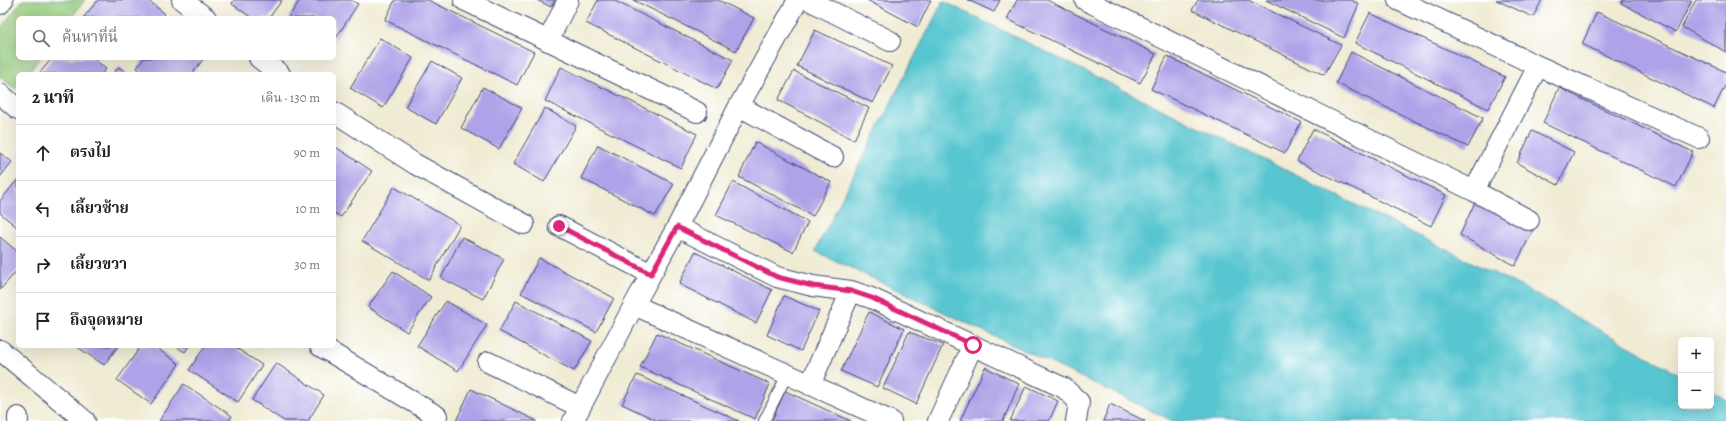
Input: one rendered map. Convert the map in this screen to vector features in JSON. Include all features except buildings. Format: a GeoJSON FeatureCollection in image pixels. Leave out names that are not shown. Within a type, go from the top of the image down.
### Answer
{"type":"FeatureCollection","features":[{"type":"Feature","properties":{"kind":"street"},"geometry":{"type":"LineString","coordinates":[[0,4],[3,0]]}},
{"type":"Feature","properties":{"kind":"street"},"geometry":{"type":"LineString","coordinates":[[182,0],[203,16]]}},
{"type":"Feature","properties":{"kind":"street"},"geometry":{"type":"LineString","coordinates":[[464,0],[696,112]]}},
{"type":"Feature","properties":{"kind":"street"},"geometry":{"type":"LineString","coordinates":[[548,40],[568,0]]}},
{"type":"Feature","properties":{"kind":"street"},"geometry":{"type":"LineString","coordinates":[[488,362],[576,417],[634,305],[677,227],[739,106],[798,0]]}},
{"type":"Feature","properties":{"kind":"street"},"geometry":{"type":"LineString","coordinates":[[809,0],[890,41]]}},
{"type":"Feature","properties":{"kind":"street"},"geometry":{"type":"LineString","coordinates":[[1085,0],[1474,190],[1529,220]]}},
{"type":"Feature","properties":{"kind":"street"},"geometry":{"type":"LineString","coordinates":[[1398,0],[1538,66],[1698,138]]}},
{"type":"Feature","properties":{"kind":"street"},"geometry":{"type":"LineString","coordinates":[[262,60],[277,72]]}},
{"type":"Feature","properties":{"kind":"street"},"geometry":{"type":"LineString","coordinates":[[1474,190],[1538,66]]}},
{"type":"Feature","properties":{"kind":"street"},"geometry":{"type":"LineString","coordinates":[[0,94],[16,107]]}},
{"type":"Feature","properties":{"kind":"street"},"geometry":{"type":"LineString","coordinates":[[739,106],[832,157]]}},
{"type":"Feature","properties":{"kind":"street"},"geometry":{"type":"LineString","coordinates":[[336,113],[415,164],[524,224]]}},
{"type":"Feature","properties":{"kind":"street"},"geometry":{"type":"LineString","coordinates":[[559,226],[651,274]]}},
{"type":"Feature","properties":{"kind":"street"},"geometry":{"type":"LineString","coordinates":[[677,227],[777,277],[813,286],[851,291],[872,298],[1064,388],[1079,402],[1076,421]]}},
{"type":"Feature","properties":{"kind":"street"},"geometry":{"type":"LineString","coordinates":[[810,385],[851,291]]}},
{"type":"Feature","properties":{"kind":"street"},"geometry":{"type":"LineString","coordinates":[[634,305],[891,421]]}},
{"type":"Feature","properties":{"kind":"street"},"geometry":{"type":"LineString","coordinates":[[938,421],[973,345]]}},
{"type":"Feature","properties":{"kind":"street"},"geometry":{"type":"LineString","coordinates":[[323,348],[437,416]]}},
{"type":"Feature","properties":{"kind":"street"},"geometry":{"type":"LineString","coordinates":[[0,350],[85,421]]}},
{"type":"Feature","properties":{"kind":"lane"},"geometry":{"type":"LineString","coordinates":[[764,421],[787,375]]}},
{"type":"Feature","properties":{"kind":"green space"},"geometry":{"type":"Polygon","coordinates":[[[23,0],[85,0],[73,16],[16,16],[16,60],[38,60],[29,72],[16,72],[16,89],[0,77],[0,29],[23,0]]]}},
{"type":"Feature","properties":{"kind":"water"},"geometry":{"type":"Polygon","coordinates":[[[943,1],[1524,288],[1678,373],[1678,409],[1714,409],[1714,393],[1726,400],[1726,421],[1173,421],[815,251],[943,1]]]}},
{"type":"Feature","properties":{"kind":"route"},"geometry":{"type":"LineString","coordinates":[[559,226],[651,274],[677,227],[777,277],[813,286],[851,291],[872,298],[973,345]]}}]}
